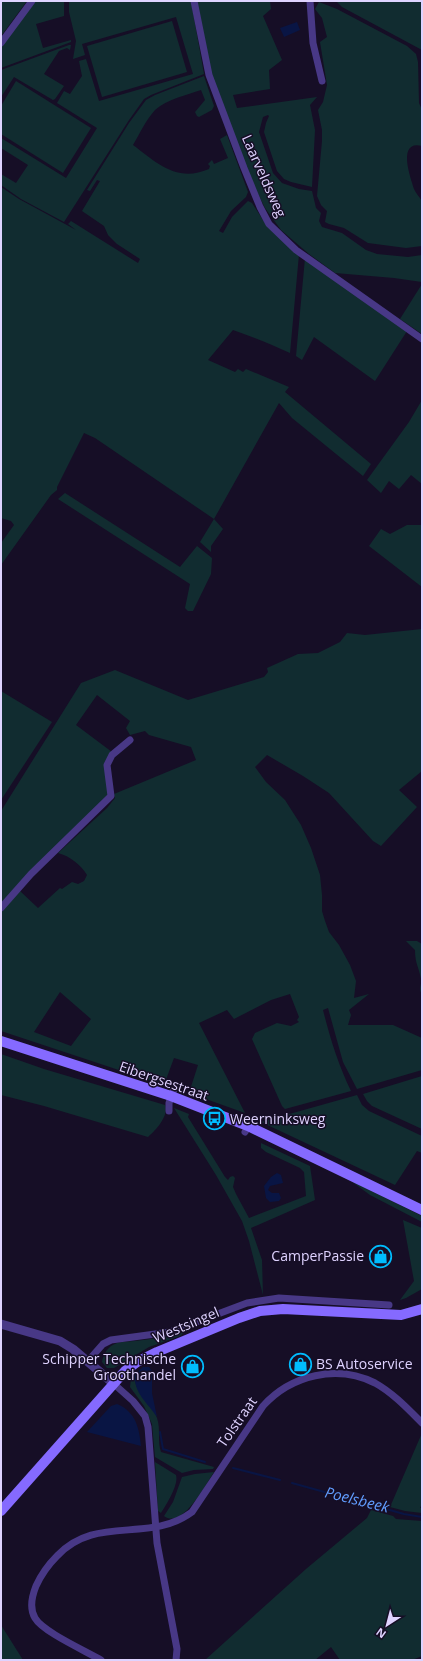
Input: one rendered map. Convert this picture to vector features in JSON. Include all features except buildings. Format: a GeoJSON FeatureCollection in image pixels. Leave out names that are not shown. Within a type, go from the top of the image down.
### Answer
{"type":"FeatureCollection","features":[{"type":"Feature","properties":{"kind":"main road","name":"Eibergsestraat"},"geometry":{"type":"LineString","coordinates":[[1,1041],[172,1093],[248,1126],[422,1210]]}},
{"type":"Feature","properties":{"kind":"main road","name":"Westsingel"},"geometry":{"type":"LineString","coordinates":[[1,1510],[114,1384],[137,1362],[232,1321],[260,1311],[283,1309],[401,1315],[422,1309]]}},
{"type":"Feature","properties":{"kind":"street"},"geometry":{"type":"LineString","coordinates":[[1,43],[32,1]]}},
{"type":"Feature","properties":{"kind":"street","name":"Laarveldsweg"},"geometry":{"type":"LineString","coordinates":[[194,1],[209,75],[244,168],[269,224],[296,250],[422,339]]}},
{"type":"Feature","properties":{"kind":"street"},"geometry":{"type":"LineString","coordinates":[[310,1],[313,43],[322,81]]}},
{"type":"Feature","properties":{"kind":"street"},"geometry":{"type":"LineString","coordinates":[[1,908],[31,874],[111,796],[107,765],[112,755],[130,740]]}},
{"type":"Feature","properties":{"kind":"street"},"geometry":{"type":"LineString","coordinates":[[169,1111],[169,1103],[172,1093]]}},
{"type":"Feature","properties":{"kind":"street","name":"Westsingel"},"geometry":{"type":"LineString","coordinates":[[88,1361],[103,1344],[111,1340],[170,1332],[247,1303],[260,1300],[279,1298],[389,1305]]}},
{"type":"Feature","properties":{"kind":"street"},"geometry":{"type":"LineString","coordinates":[[1,1324],[60,1341],[73,1349],[133,1401],[145,1416],[151,1442],[154,1528],[177,1648],[176,1660]]}},
{"type":"Feature","properties":{"kind":"street","name":"Tolstraat"},"geometry":{"type":"LineString","coordinates":[[101,1660],[44,1628],[35,1618],[32,1609],[32,1598],[39,1578],[52,1561],[74,1541],[96,1533],[154,1528],[177,1521],[192,1512],[257,1414],[270,1398],[294,1382],[318,1375],[337,1373],[354,1375],[370,1381],[384,1389],[401,1402],[422,1423]]}},
{"type":"Feature","properties":{"kind":"green space"},"geometry":{"type":"Polygon","coordinates":[[[1,1],[27,1],[1,36],[1,1]]]}},
{"type":"Feature","properties":{"kind":"green space"},"geometry":{"type":"Polygon","coordinates":[[[35,1],[64,1],[64,16],[36,24],[43,48],[71,40],[71,42],[1,68],[1,47],[35,1]]]}},
{"type":"Feature","properties":{"kind":"green space"},"geometry":{"type":"Polygon","coordinates":[[[69,1],[191,1],[204,74],[144,99],[64,222],[21,199],[1,185],[1,174],[16,183],[28,165],[1,148],[1,138],[66,178],[97,128],[57,103],[64,91],[70,94],[82,76],[79,61],[86,59],[99,101],[193,74],[176,17],[82,44],[85,55],[73,59],[76,41],[69,12],[69,1]]]}},
{"type":"Feature","properties":{"kind":"green space"},"geometry":{"type":"Polygon","coordinates":[[[197,1],[270,1],[271,9],[263,16],[282,60],[269,70],[270,89],[233,95],[237,108],[317,97],[310,105],[315,130],[312,187],[284,179],[277,171],[264,132],[269,116],[268,115],[263,117],[259,132],[273,173],[282,183],[299,189],[312,191],[316,208],[321,213],[319,221],[322,227],[342,233],[366,250],[377,254],[408,257],[422,255],[422,282],[335,273],[309,254],[281,230],[265,208],[254,186],[213,82],[197,1]]]}},
{"type":"Feature","properties":{"kind":"green space"},"geometry":{"type":"Polygon","coordinates":[[[336,1],[422,1],[422,50],[342,7],[336,1]]]}},
{"type":"Feature","properties":{"kind":"green space"},"geometry":{"type":"Polygon","coordinates":[[[319,2],[337,9],[407,46],[416,54],[418,62],[419,103],[422,110],[422,146],[414,146],[410,148],[407,154],[407,160],[414,189],[422,202],[422,246],[406,248],[368,243],[344,228],[325,222],[327,211],[321,205],[317,196],[322,141],[322,130],[318,110],[323,102],[327,85],[320,42],[327,37],[322,18],[315,9],[319,2]]]}},
{"type":"Feature","properties":{"kind":"green space"},"geometry":{"type":"Polygon","coordinates":[[[172,21],[187,72],[102,97],[87,46],[172,21]]]}},
{"type":"Feature","properties":{"kind":"green space"},"geometry":{"type":"Polygon","coordinates":[[[71,45],[70,50],[67,48],[59,51],[44,74],[64,86],[55,99],[53,100],[14,77],[1,97],[1,70],[71,45]]]}},
{"type":"Feature","properties":{"kind":"green space"},"geometry":{"type":"Polygon","coordinates":[[[204,76],[214,106],[212,110],[199,117],[197,116],[195,112],[205,100],[201,90],[171,100],[155,110],[146,122],[133,145],[168,169],[187,174],[198,173],[209,169],[210,166],[208,164],[212,160],[214,164],[228,158],[220,139],[227,135],[248,192],[246,197],[231,211],[219,231],[223,233],[232,217],[248,201],[252,203],[265,223],[299,254],[290,353],[233,330],[208,360],[235,372],[238,369],[243,372],[246,369],[289,387],[285,392],[371,464],[363,476],[292,418],[279,403],[214,519],[95,438],[84,433],[57,487],[57,490],[51,495],[1,565],[1,543],[14,525],[11,521],[1,518],[1,187],[19,199],[76,230],[68,224],[71,221],[138,263],[140,259],[117,244],[108,235],[104,226],[82,211],[100,181],[97,180],[90,191],[87,190],[129,123],[146,100],[204,76]]]}},
{"type":"Feature","properties":{"kind":"green space"},"geometry":{"type":"Polygon","coordinates":[[[16,81],[91,128],[63,173],[1,134],[1,106],[16,81]]]}},
{"type":"Feature","properties":{"kind":"green space"},"geometry":{"type":"Polygon","coordinates":[[[305,258],[407,331],[375,381],[314,337],[302,360],[296,356],[305,258]]]}},
{"type":"Feature","properties":{"kind":"green space"},"geometry":{"type":"Polygon","coordinates":[[[422,284],[422,334],[400,319],[422,284]]]}},
{"type":"Feature","properties":{"kind":"green space"},"geometry":{"type":"Polygon","coordinates":[[[422,400],[422,484],[411,475],[399,489],[389,481],[381,493],[367,480],[409,422],[422,400]]]}},
{"type":"Feature","properties":{"kind":"green space"},"geometry":{"type":"Polygon","coordinates":[[[65,493],[180,567],[197,546],[212,558],[211,574],[193,611],[188,611],[185,608],[190,584],[58,499],[65,493]]]}},
{"type":"Feature","properties":{"kind":"green space"},"geometry":{"type":"Polygon","coordinates":[[[214,519],[223,529],[211,546],[211,552],[200,542],[214,519]]]}},
{"type":"Feature","properties":{"kind":"green space"},"geometry":{"type":"Polygon","coordinates":[[[407,525],[422,525],[422,587],[369,546],[381,529],[390,534],[407,525]]]}},
{"type":"Feature","properties":{"kind":"green space"},"geometry":{"type":"Polygon","coordinates":[[[422,629],[422,771],[399,790],[417,807],[381,846],[373,841],[329,793],[303,776],[267,755],[255,767],[266,782],[285,800],[301,825],[311,848],[320,875],[322,911],[329,932],[339,945],[350,965],[356,981],[354,998],[369,994],[349,1010],[351,1015],[348,1025],[393,1025],[422,1038],[422,1070],[357,1089],[343,1062],[328,1008],[323,1010],[328,1031],[338,1061],[351,1091],[285,1109],[282,1106],[252,1039],[255,1033],[277,1023],[291,1026],[299,1022],[297,1020],[299,1017],[290,994],[271,1000],[234,1019],[227,1010],[199,1023],[245,1113],[189,1093],[198,1065],[174,1058],[164,1085],[1,1031],[1,912],[20,891],[38,908],[60,888],[62,889],[72,882],[78,884],[84,881],[87,875],[82,868],[75,861],[58,853],[107,808],[115,798],[114,794],[196,760],[191,747],[149,735],[145,731],[130,735],[126,728],[130,721],[97,695],[76,725],[112,752],[110,755],[109,794],[1,903],[1,811],[81,683],[115,670],[188,700],[264,677],[268,672],[267,668],[298,654],[318,653],[340,642],[347,633],[365,635],[422,629]],[[60,992],[34,1032],[71,1046],[91,1019],[60,992]]]}},
{"type":"Feature","properties":{"kind":"green space"},"geometry":{"type":"Polygon","coordinates":[[[1,691],[52,722],[1,800],[1,691]]]}},
{"type":"Feature","properties":{"kind":"green space"},"geometry":{"type":"Polygon","coordinates":[[[406,941],[417,941],[422,944],[422,995],[420,990],[421,979],[415,950],[406,941]]]}},
{"type":"Feature","properties":{"kind":"green space"},"geometry":{"type":"Polygon","coordinates":[[[1,1054],[44,1069],[165,1105],[165,1114],[158,1127],[148,1137],[44,1106],[1,1095],[1,1054]]]}},
{"type":"Feature","properties":{"kind":"green space"},"geometry":{"type":"Polygon","coordinates":[[[422,1076],[422,1129],[372,1106],[363,1094],[422,1076]]]}},
{"type":"Feature","properties":{"kind":"green space"},"geometry":{"type":"Polygon","coordinates":[[[357,1095],[362,1105],[369,1111],[422,1136],[422,1153],[417,1151],[395,1185],[261,1122],[357,1095]]]}},
{"type":"Feature","properties":{"kind":"green space"},"geometry":{"type":"Polygon","coordinates":[[[174,1108],[189,1114],[188,1117],[225,1177],[228,1180],[233,1176],[235,1178],[233,1187],[249,1218],[306,1196],[304,1172],[300,1168],[266,1152],[261,1148],[261,1143],[310,1166],[315,1200],[251,1228],[262,1260],[263,1295],[249,1241],[242,1221],[216,1175],[174,1108]]]}},
{"type":"Feature","properties":{"kind":"green space"},"geometry":{"type":"Polygon","coordinates":[[[351,1181],[422,1216],[422,1222],[370,1195],[351,1181]]]}},
{"type":"Feature","properties":{"kind":"green space"},"geometry":{"type":"Polygon","coordinates":[[[403,1220],[422,1228],[422,1289],[400,1300],[414,1281],[403,1220]]]}},
{"type":"Feature","properties":{"kind":"green space"},"geometry":{"type":"Polygon","coordinates":[[[184,1332],[180,1336],[149,1347],[114,1368],[107,1368],[102,1362],[107,1350],[116,1343],[160,1338],[184,1332]]]}},
{"type":"Feature","properties":{"kind":"green space"},"geometry":{"type":"Polygon","coordinates":[[[135,1374],[137,1387],[157,1418],[161,1452],[214,1467],[213,1469],[194,1470],[182,1473],[155,1457],[152,1424],[144,1406],[130,1387],[131,1379],[135,1374]]]}},
{"type":"Feature","properties":{"kind":"green space"},"geometry":{"type":"Polygon","coordinates":[[[422,1433],[422,1504],[420,1508],[422,1508],[422,1513],[390,1507],[422,1433]]]}},
{"type":"Feature","properties":{"kind":"green space"},"geometry":{"type":"Polygon","coordinates":[[[155,1462],[176,1475],[176,1484],[161,1513],[158,1511],[155,1462]]]}},
{"type":"Feature","properties":{"kind":"green space"},"geometry":{"type":"Polygon","coordinates":[[[214,1472],[193,1504],[186,1511],[178,1517],[171,1519],[164,1516],[173,1502],[182,1477],[214,1472]]]}},
{"type":"Feature","properties":{"kind":"green space"},"geometry":{"type":"Polygon","coordinates":[[[371,1510],[393,1516],[396,1519],[422,1521],[422,1656],[412,1660],[340,1660],[331,1647],[315,1660],[205,1660],[306,1569],[367,1518],[371,1510]]]}},
{"type":"Feature","properties":{"kind":"green space"},"geometry":{"type":"Polygon","coordinates":[[[1,1625],[23,1660],[1,1660],[1,1625]]]}},
{"type":"Feature","properties":{"kind":"shaded area"},"geometry":{"type":"Polygon","coordinates":[[[297,22],[300,30],[284,37],[280,28],[297,22]]]}},
{"type":"Feature","properties":{"kind":"shaded area"},"geometry":{"type":"Polygon","coordinates":[[[277,1173],[281,1175],[283,1183],[270,1186],[268,1190],[272,1193],[279,1193],[281,1198],[279,1201],[270,1202],[266,1198],[264,1186],[271,1177],[277,1173]]]}},
{"type":"Feature","properties":{"kind":"shaded area"},"geometry":{"type":"Polygon","coordinates":[[[143,1367],[149,1367],[152,1371],[152,1393],[157,1417],[136,1387],[135,1374],[143,1367]]]}},
{"type":"Feature","properties":{"kind":"shaded area"},"geometry":{"type":"Polygon","coordinates":[[[117,1404],[128,1411],[135,1421],[138,1427],[141,1446],[87,1432],[111,1406],[117,1404]]]}},
{"type":"Feature","properties":{"kind":"waterway","name":"Poelsbeek"},"geometry":{"type":"LineString","coordinates":[[160,1432],[163,1449],[205,1462]]}},
{"type":"Feature","properties":{"kind":"waterway","name":"Poelsbeek"},"geometry":{"type":"LineString","coordinates":[[233,1468],[280,1480]]}},
{"type":"Feature","properties":{"kind":"waterway","name":"Poelsbeek"},"geometry":{"type":"LineString","coordinates":[[292,1483],[404,1514],[422,1517]]}},
{"type":"Feature","properties":{"kind":"place","name":"Weerninksweg"},"geometry":{"type":"Point","coordinates":[215,1119]}},
{"type":"Feature","properties":{"kind":"place","name":"CamperPassie"},"geometry":{"type":"Point","coordinates":[380,1256]}},
{"type":"Feature","properties":{"kind":"place","name":"BS Autoservice"},"geometry":{"type":"Point","coordinates":[301,1364]}},
{"type":"Feature","properties":{"kind":"place","name":"Schipper Technische Groothandel"},"geometry":{"type":"Point","coordinates":[192,1367]}}]}
